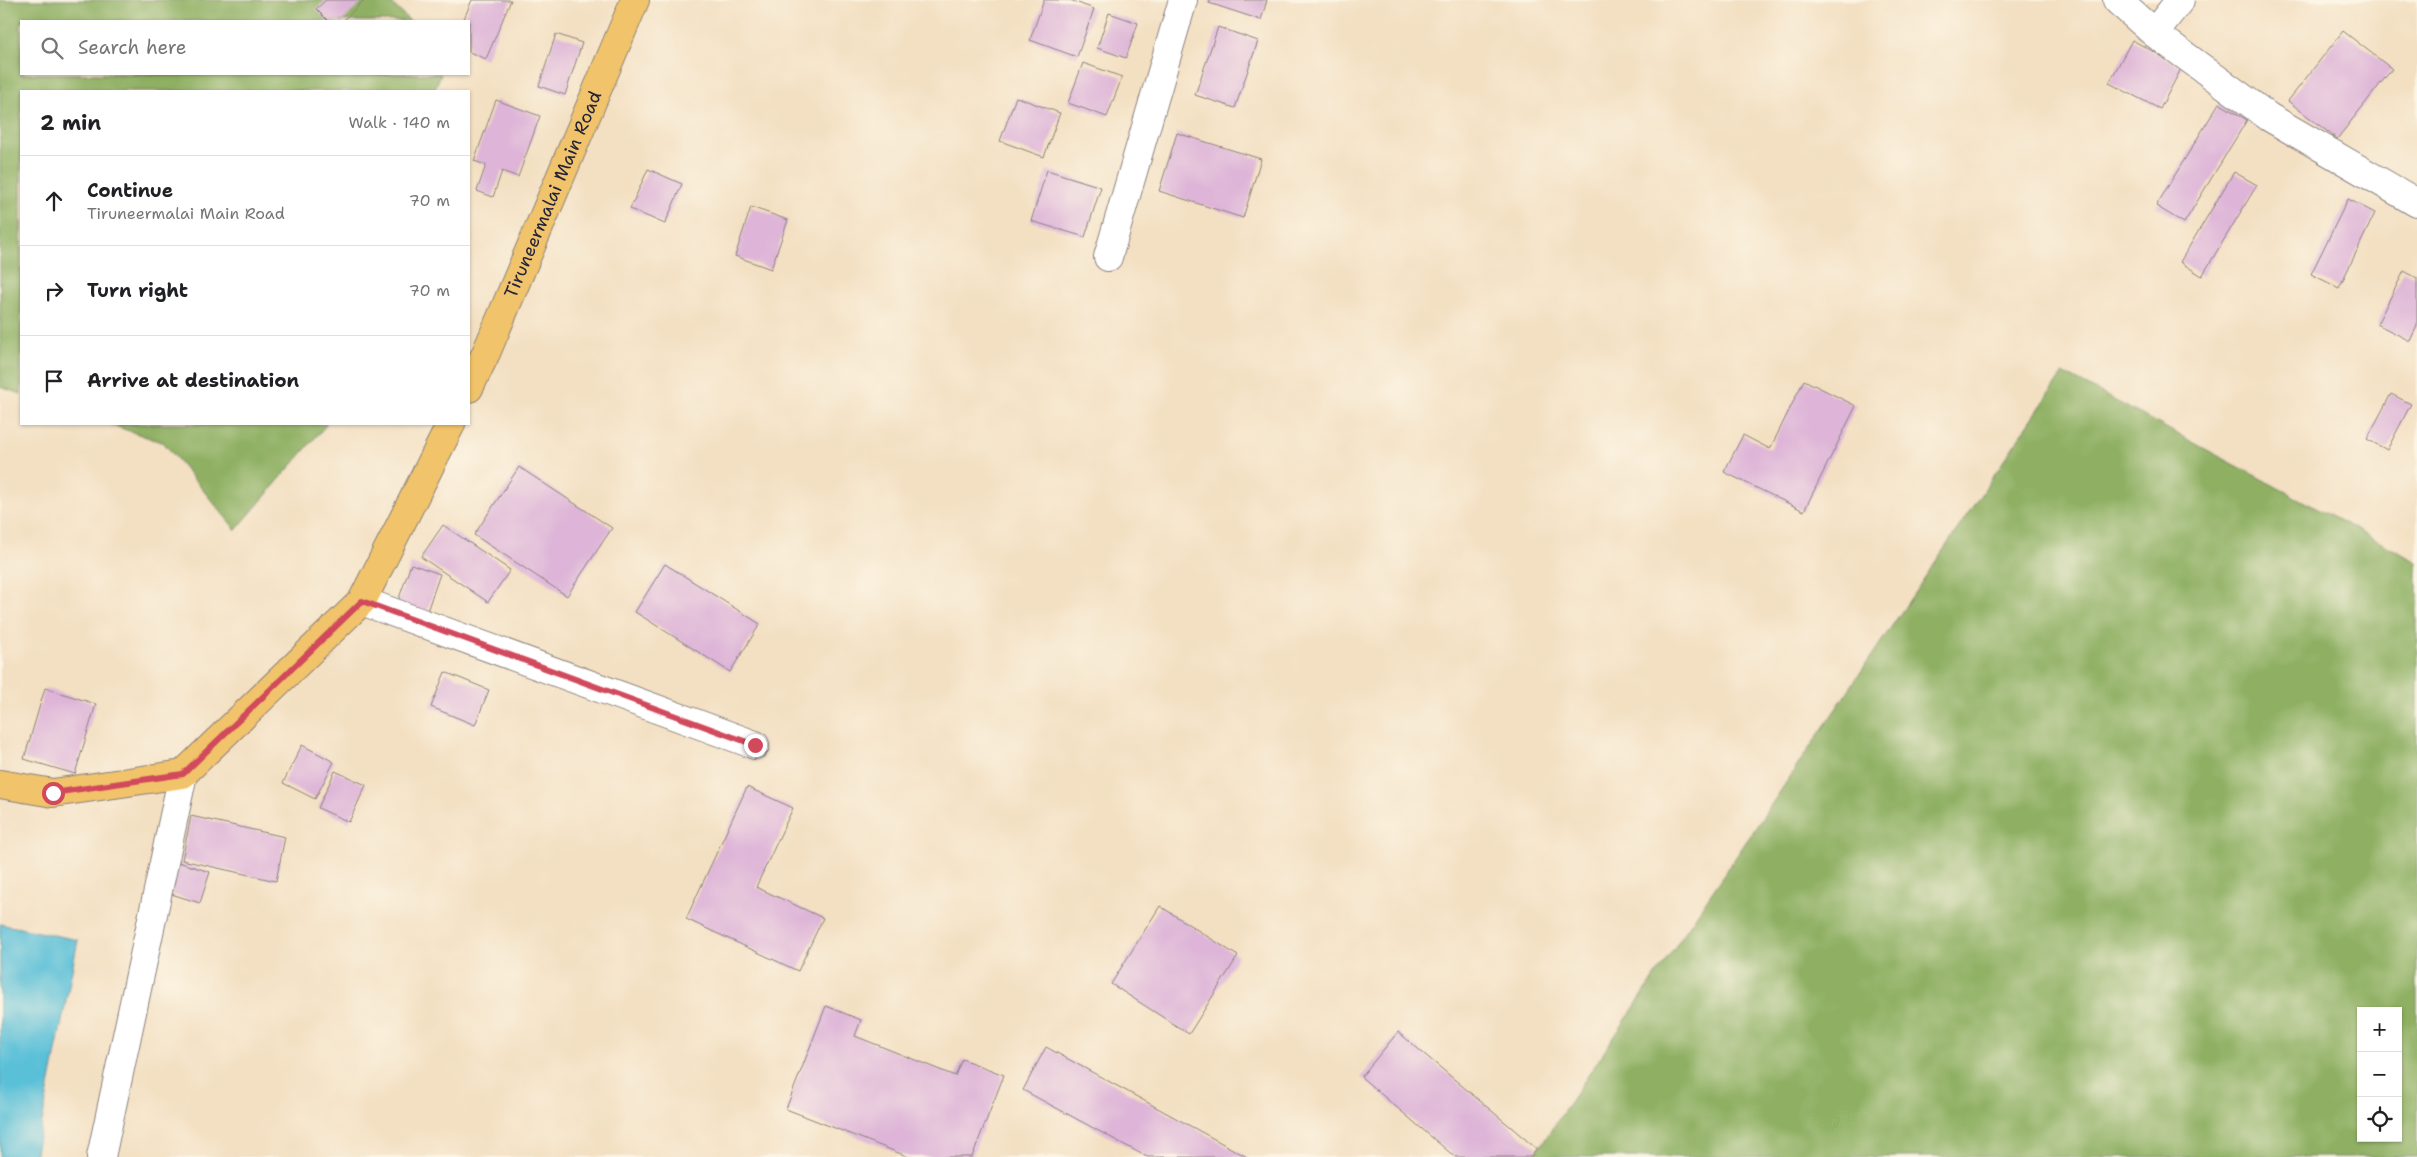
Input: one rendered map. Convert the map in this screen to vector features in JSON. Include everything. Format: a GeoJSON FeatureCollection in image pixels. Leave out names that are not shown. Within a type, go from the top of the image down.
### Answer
{"type":"FeatureCollection","features":[{"type":"Feature","properties":{"kind":"main road","name":"Tiruneermalai Main Road"},"geometry":{"type":"LineString","coordinates":[[470,386],[490,344],[634,0]]}},
{"type":"Feature","properties":{"kind":"main road"},"geometry":{"type":"LineString","coordinates":[[0,784],[53,793],[183,774],[362,601],[450,425]]}},
{"type":"Feature","properties":{"kind":"street"},"geometry":{"type":"LineString","coordinates":[[1108,257],[1183,0]]}},
{"type":"Feature","properties":{"kind":"street"},"geometry":{"type":"LineString","coordinates":[[2118,0],[2154,33],[2269,116],[2417,203]]}},
{"type":"Feature","properties":{"kind":"street"},"geometry":{"type":"LineString","coordinates":[[2154,33],[2180,0]]}},
{"type":"Feature","properties":{"kind":"street"},"geometry":{"type":"LineString","coordinates":[[362,601],[755,745]]}},
{"type":"Feature","properties":{"kind":"street"},"geometry":{"type":"LineString","coordinates":[[101,1157],[183,774]]}},
{"type":"Feature","properties":{"kind":"green space"},"geometry":{"type":"Polygon","coordinates":[[[0,0],[388,0],[409,20],[20,20],[20,75],[441,75],[434,90],[20,90],[20,394],[0,387],[0,0]]]}},
{"type":"Feature","properties":{"kind":"green space"},"geometry":{"type":"Polygon","coordinates":[[[2063,373],[2417,562],[2417,1157],[1533,1157],[2063,373]]]}},
{"type":"Feature","properties":{"kind":"green space"},"geometry":{"type":"Polygon","coordinates":[[[112,425],[326,425],[236,530],[164,443],[112,425]]]}},
{"type":"Feature","properties":{"kind":"water"},"geometry":{"type":"Polygon","coordinates":[[[0,924],[78,940],[35,1157],[0,1157],[0,924]]]}},
{"type":"Feature","properties":{"kind":"building"},"geometry":{"type":"Polygon","coordinates":[[[326,0],[364,0],[344,20],[327,20],[316,9],[326,0]]]}},
{"type":"Feature","properties":{"kind":"building"},"geometry":{"type":"Polygon","coordinates":[[[472,0],[511,0],[486,59],[470,52],[470,20],[463,20],[472,0]]]}},
{"type":"Feature","properties":{"kind":"building"},"geometry":{"type":"Polygon","coordinates":[[[1044,0],[1070,0],[1094,9],[1077,57],[1030,40],[1044,0]]]}},
{"type":"Feature","properties":{"kind":"building"},"geometry":{"type":"Polygon","coordinates":[[[1210,0],[1267,0],[1261,20],[1209,3],[1210,0]]]}},
{"type":"Feature","properties":{"kind":"building"},"geometry":{"type":"Polygon","coordinates":[[[1109,13],[1138,23],[1126,58],[1097,48],[1109,13]]]}},
{"type":"Feature","properties":{"kind":"building"},"geometry":{"type":"Polygon","coordinates":[[[1218,27],[1258,41],[1235,108],[1195,95],[1218,27]]]}},
{"type":"Feature","properties":{"kind":"building"},"geometry":{"type":"Polygon","coordinates":[[[2343,31],[2392,69],[2337,139],[2288,101],[2343,31]]]}},
{"type":"Feature","properties":{"kind":"building"},"geometry":{"type":"Polygon","coordinates":[[[556,34],[582,43],[565,95],[539,86],[556,34]]]}},
{"type":"Feature","properties":{"kind":"building"},"geometry":{"type":"Polygon","coordinates":[[[2132,40],[2182,67],[2160,109],[2109,83],[2132,40]]]}},
{"type":"Feature","properties":{"kind":"building"},"geometry":{"type":"Polygon","coordinates":[[[1083,63],[1122,77],[1107,117],[1068,103],[1083,63]]]}},
{"type":"Feature","properties":{"kind":"building"},"geometry":{"type":"Polygon","coordinates":[[[1016,97],[1060,113],[1044,157],[1000,141],[1016,97]]]}},
{"type":"Feature","properties":{"kind":"building"},"geometry":{"type":"Polygon","coordinates":[[[496,100],[540,116],[518,177],[502,171],[493,197],[477,191],[486,165],[474,161],[496,100]]]}},
{"type":"Feature","properties":{"kind":"building"},"geometry":{"type":"Polygon","coordinates":[[[2219,103],[2247,120],[2184,223],[2156,206],[2219,103]]]}},
{"type":"Feature","properties":{"kind":"building"},"geometry":{"type":"Polygon","coordinates":[[[1177,133],[1261,159],[1243,218],[1159,191],[1177,133]]]}},
{"type":"Feature","properties":{"kind":"building"},"geometry":{"type":"Polygon","coordinates":[[[648,169],[682,184],[665,224],[630,209],[648,169]]]}},
{"type":"Feature","properties":{"kind":"building"},"geometry":{"type":"Polygon","coordinates":[[[1047,170],[1101,187],[1085,237],[1031,221],[1047,170]]]}},
{"type":"Feature","properties":{"kind":"building"},"geometry":{"type":"Polygon","coordinates":[[[2234,172],[2257,185],[2202,276],[2180,262],[2234,172]]]}},
{"type":"Feature","properties":{"kind":"building"},"geometry":{"type":"Polygon","coordinates":[[[2348,199],[2375,213],[2339,288],[2311,274],[2348,199]]]}},
{"type":"Feature","properties":{"kind":"building"},"geometry":{"type":"Polygon","coordinates":[[[751,207],[788,220],[771,269],[735,256],[751,207]]]}},
{"type":"Feature","properties":{"kind":"building"},"geometry":{"type":"Polygon","coordinates":[[[2404,271],[2417,278],[2417,326],[2410,341],[2377,324],[2404,271]]]}},
{"type":"Feature","properties":{"kind":"building"},"geometry":{"type":"Polygon","coordinates":[[[1804,380],[1856,406],[1804,511],[1724,472],[1743,435],[1770,449],[1804,380]]]}},
{"type":"Feature","properties":{"kind":"building"},"geometry":{"type":"Polygon","coordinates":[[[2391,394],[2411,404],[2387,450],[2367,439],[2391,394]]]}},
{"type":"Feature","properties":{"kind":"building"},"geometry":{"type":"Polygon","coordinates":[[[519,467],[612,528],[567,596],[474,535],[519,467]]]}},
{"type":"Feature","properties":{"kind":"building"},"geometry":{"type":"Polygon","coordinates":[[[443,525],[510,570],[488,602],[421,557],[443,525]]]}},
{"type":"Feature","properties":{"kind":"building"},"geometry":{"type":"Polygon","coordinates":[[[411,564],[440,574],[426,614],[397,604],[411,564]]]}},
{"type":"Feature","properties":{"kind":"building"},"geometry":{"type":"Polygon","coordinates":[[[665,564],[760,624],[730,672],[635,612],[665,564]]]}},
{"type":"Feature","properties":{"kind":"building"},"geometry":{"type":"Polygon","coordinates":[[[445,672],[489,690],[475,725],[431,707],[445,672]]]}},
{"type":"Feature","properties":{"kind":"building"},"geometry":{"type":"Polygon","coordinates":[[[45,688],[96,704],[75,774],[24,759],[45,688]]]}},
{"type":"Feature","properties":{"kind":"building"},"geometry":{"type":"Polygon","coordinates":[[[302,745],[334,762],[315,799],[283,783],[302,745]]]}},
{"type":"Feature","properties":{"kind":"building"},"geometry":{"type":"Polygon","coordinates":[[[335,771],[366,785],[349,822],[318,808],[335,771]]]}},
{"type":"Feature","properties":{"kind":"building"},"geometry":{"type":"Polygon","coordinates":[[[747,787],[793,808],[756,887],[823,918],[798,971],[686,919],[747,787]]]}},
{"type":"Feature","properties":{"kind":"building"},"geometry":{"type":"Polygon","coordinates":[[[191,816],[285,837],[276,881],[182,860],[191,816]]]}},
{"type":"Feature","properties":{"kind":"building"},"geometry":{"type":"Polygon","coordinates":[[[178,862],[210,872],[200,903],[168,893],[178,862]]]}},
{"type":"Feature","properties":{"kind":"building"},"geometry":{"type":"Polygon","coordinates":[[[1160,906],[1238,956],[1189,1034],[1111,984],[1160,906]]]}},
{"type":"Feature","properties":{"kind":"building"},"geometry":{"type":"Polygon","coordinates":[[[826,1006],[861,1020],[855,1036],[955,1076],[962,1059],[1004,1075],[972,1157],[909,1157],[786,1109],[826,1006]]]}},
{"type":"Feature","properties":{"kind":"building"},"geometry":{"type":"Polygon","coordinates":[[[1398,1032],[1537,1149],[1531,1157],[1455,1157],[1361,1077],[1398,1032]]]}},
{"type":"Feature","properties":{"kind":"building"},"geometry":{"type":"Polygon","coordinates":[[[1046,1047],[1247,1157],[1147,1157],[1023,1090],[1046,1047]]]}},
{"type":"Feature","properties":{"kind":"route"},"geometry":{"type":"LineString","coordinates":[[53,793],[183,774],[362,601],[755,745]]}}]}
